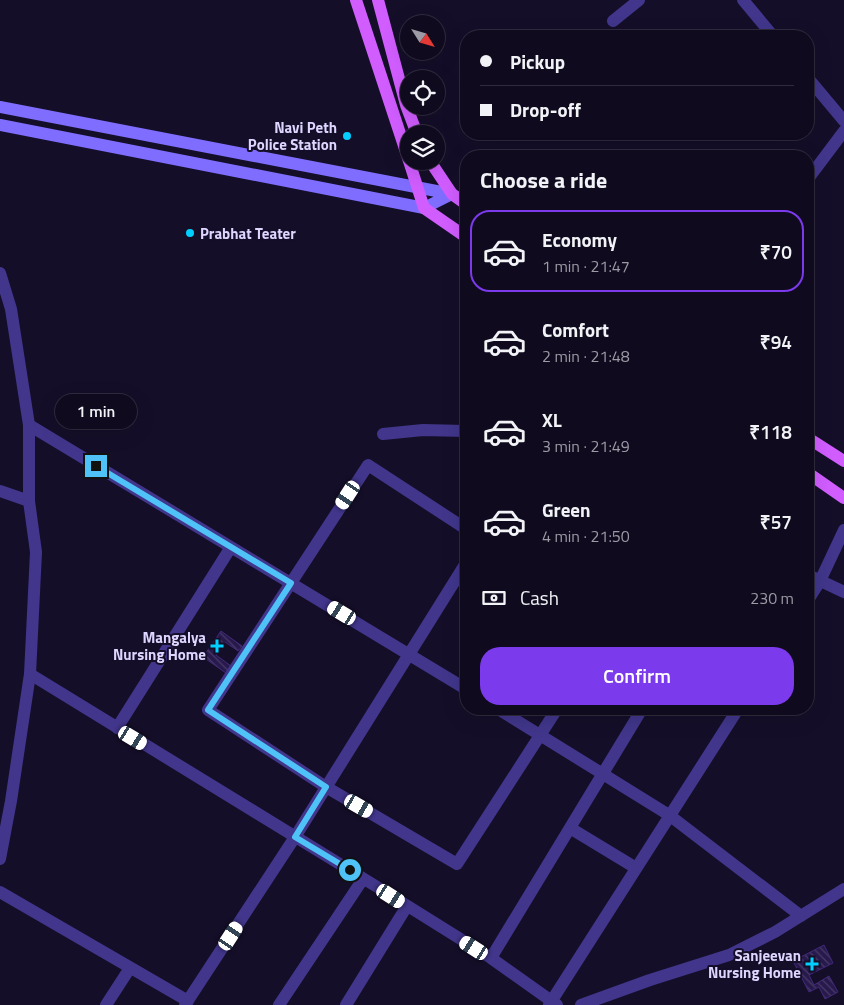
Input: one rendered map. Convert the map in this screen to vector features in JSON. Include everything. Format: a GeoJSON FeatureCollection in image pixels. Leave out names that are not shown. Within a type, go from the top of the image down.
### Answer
{"type":"FeatureCollection","features":[{"type":"Feature","properties":{"kind":"main road"},"geometry":{"type":"LineString","coordinates":[[357,0],[400,133]]}},
{"type":"Feature","properties":{"kind":"main road"},"geometry":{"type":"LineString","coordinates":[[378,0],[406,105],[414,125]]}},
{"type":"Feature","properties":{"kind":"main road"},"geometry":{"type":"LineString","coordinates":[[0,107],[452,194]]}},
{"type":"Feature","properties":{"kind":"main road"},"geometry":{"type":"LineString","coordinates":[[0,125],[424,208],[460,233]]}},
{"type":"Feature","properties":{"kind":"main road"},"geometry":{"type":"LineString","coordinates":[[412,170],[424,208]]}},
{"type":"Feature","properties":{"kind":"main road"},"geometry":{"type":"LineString","coordinates":[[436,170],[452,194],[460,200]]}},
{"type":"Feature","properties":{"kind":"main road"},"geometry":{"type":"LineString","coordinates":[[424,208],[452,194]]}},
{"type":"Feature","properties":{"kind":"main road"},"geometry":{"type":"LineString","coordinates":[[814,442],[844,461]]}},
{"type":"Feature","properties":{"kind":"main road"},"geometry":{"type":"LineString","coordinates":[[814,477],[844,498]]}},
{"type":"Feature","properties":{"kind":"street"},"geometry":{"type":"LineString","coordinates":[[613,21],[639,0]]}},
{"type":"Feature","properties":{"kind":"street"},"geometry":{"type":"LineString","coordinates":[[743,0],[768,30]]}},
{"type":"Feature","properties":{"kind":"street"},"geometry":{"type":"LineString","coordinates":[[814,85],[844,122]]}},
{"type":"Feature","properties":{"kind":"street"},"geometry":{"type":"LineString","coordinates":[[814,171],[844,131]]}},
{"type":"Feature","properties":{"kind":"street"},"geometry":{"type":"LineString","coordinates":[[0,274],[11,309],[29,425],[29,501],[36,552],[30,674],[11,801],[0,859]]}},
{"type":"Feature","properties":{"kind":"street"},"geometry":{"type":"LineString","coordinates":[[29,425],[460,685]]}},
{"type":"Feature","properties":{"kind":"street"},"geometry":{"type":"LineString","coordinates":[[383,434],[423,430],[460,431]]}},
{"type":"Feature","properties":{"kind":"street"},"geometry":{"type":"LineString","coordinates":[[460,525],[368,465],[208,710],[326,787],[457,864],[553,715]]}},
{"type":"Feature","properties":{"kind":"street"},"geometry":{"type":"LineString","coordinates":[[0,491],[29,501]]}},
{"type":"Feature","properties":{"kind":"street"},"geometry":{"type":"LineString","coordinates":[[814,590],[844,530]]}},
{"type":"Feature","properties":{"kind":"street"},"geometry":{"type":"LineString","coordinates":[[117,728],[232,547]]}},
{"type":"Feature","properties":{"kind":"street"},"geometry":{"type":"LineString","coordinates":[[0,892],[187,1003],[295,837],[460,573]]}},
{"type":"Feature","properties":{"kind":"street"},"geometry":{"type":"LineString","coordinates":[[814,578],[844,592]]}},
{"type":"Feature","properties":{"kind":"street"},"geometry":{"type":"LineString","coordinates":[[30,674],[491,958],[553,1004],[669,815],[734,715]]}},
{"type":"Feature","properties":{"kind":"street"},"geometry":{"type":"LineString","coordinates":[[508,715],[669,815],[801,916]]}},
{"type":"Feature","properties":{"kind":"street"},"geometry":{"type":"LineString","coordinates":[[491,958],[638,715]]}},
{"type":"Feature","properties":{"kind":"street"},"geometry":{"type":"LineString","coordinates":[[570,828],[636,868]]}},
{"type":"Feature","properties":{"kind":"street"},"geometry":{"type":"LineString","coordinates":[[279,1005],[363,879]]}},
{"type":"Feature","properties":{"kind":"street"},"geometry":{"type":"LineString","coordinates":[[581,1005],[650,980],[729,955],[775,932],[844,889]]}},
{"type":"Feature","properties":{"kind":"street"},"geometry":{"type":"LineString","coordinates":[[346,1005],[407,906]]}},
{"type":"Feature","properties":{"kind":"street"},"geometry":{"type":"LineString","coordinates":[[106,1005],[130,968]]}},
{"type":"Feature","properties":{"kind":"building"},"geometry":{"type":"Polygon","coordinates":[[[221,631],[242,646],[238,651],[225,642],[216,655],[231,666],[226,673],[203,657],[221,631]]]}},
{"type":"Feature","properties":{"kind":"building"},"geometry":{"type":"Polygon","coordinates":[[[824,945],[833,963],[809,975],[814,985],[829,976],[838,992],[825,999],[819,987],[809,992],[793,961],[824,945]]]}},
{"type":"Feature","properties":{"kind":"place","name":"Navi Peth Police Station"},"geometry":{"type":"Point","coordinates":[347,136]}},
{"type":"Feature","properties":{"kind":"place","name":"Prabhat Teater"},"geometry":{"type":"Point","coordinates":[190,233]}},
{"type":"Feature","properties":{"kind":"place","name":"Mangalya Nursing Home"},"geometry":{"type":"Point","coordinates":[217,646]}},
{"type":"Feature","properties":{"kind":"place","name":"Sanjeevan Nursing Home"},"geometry":{"type":"Point","coordinates":[812,964]}},
{"type":"Feature","properties":{"kind":"route"},"geometry":{"type":"LineString","coordinates":[[96,466],[291,583],[208,710],[326,787],[295,837],[350,870]]}}]}
